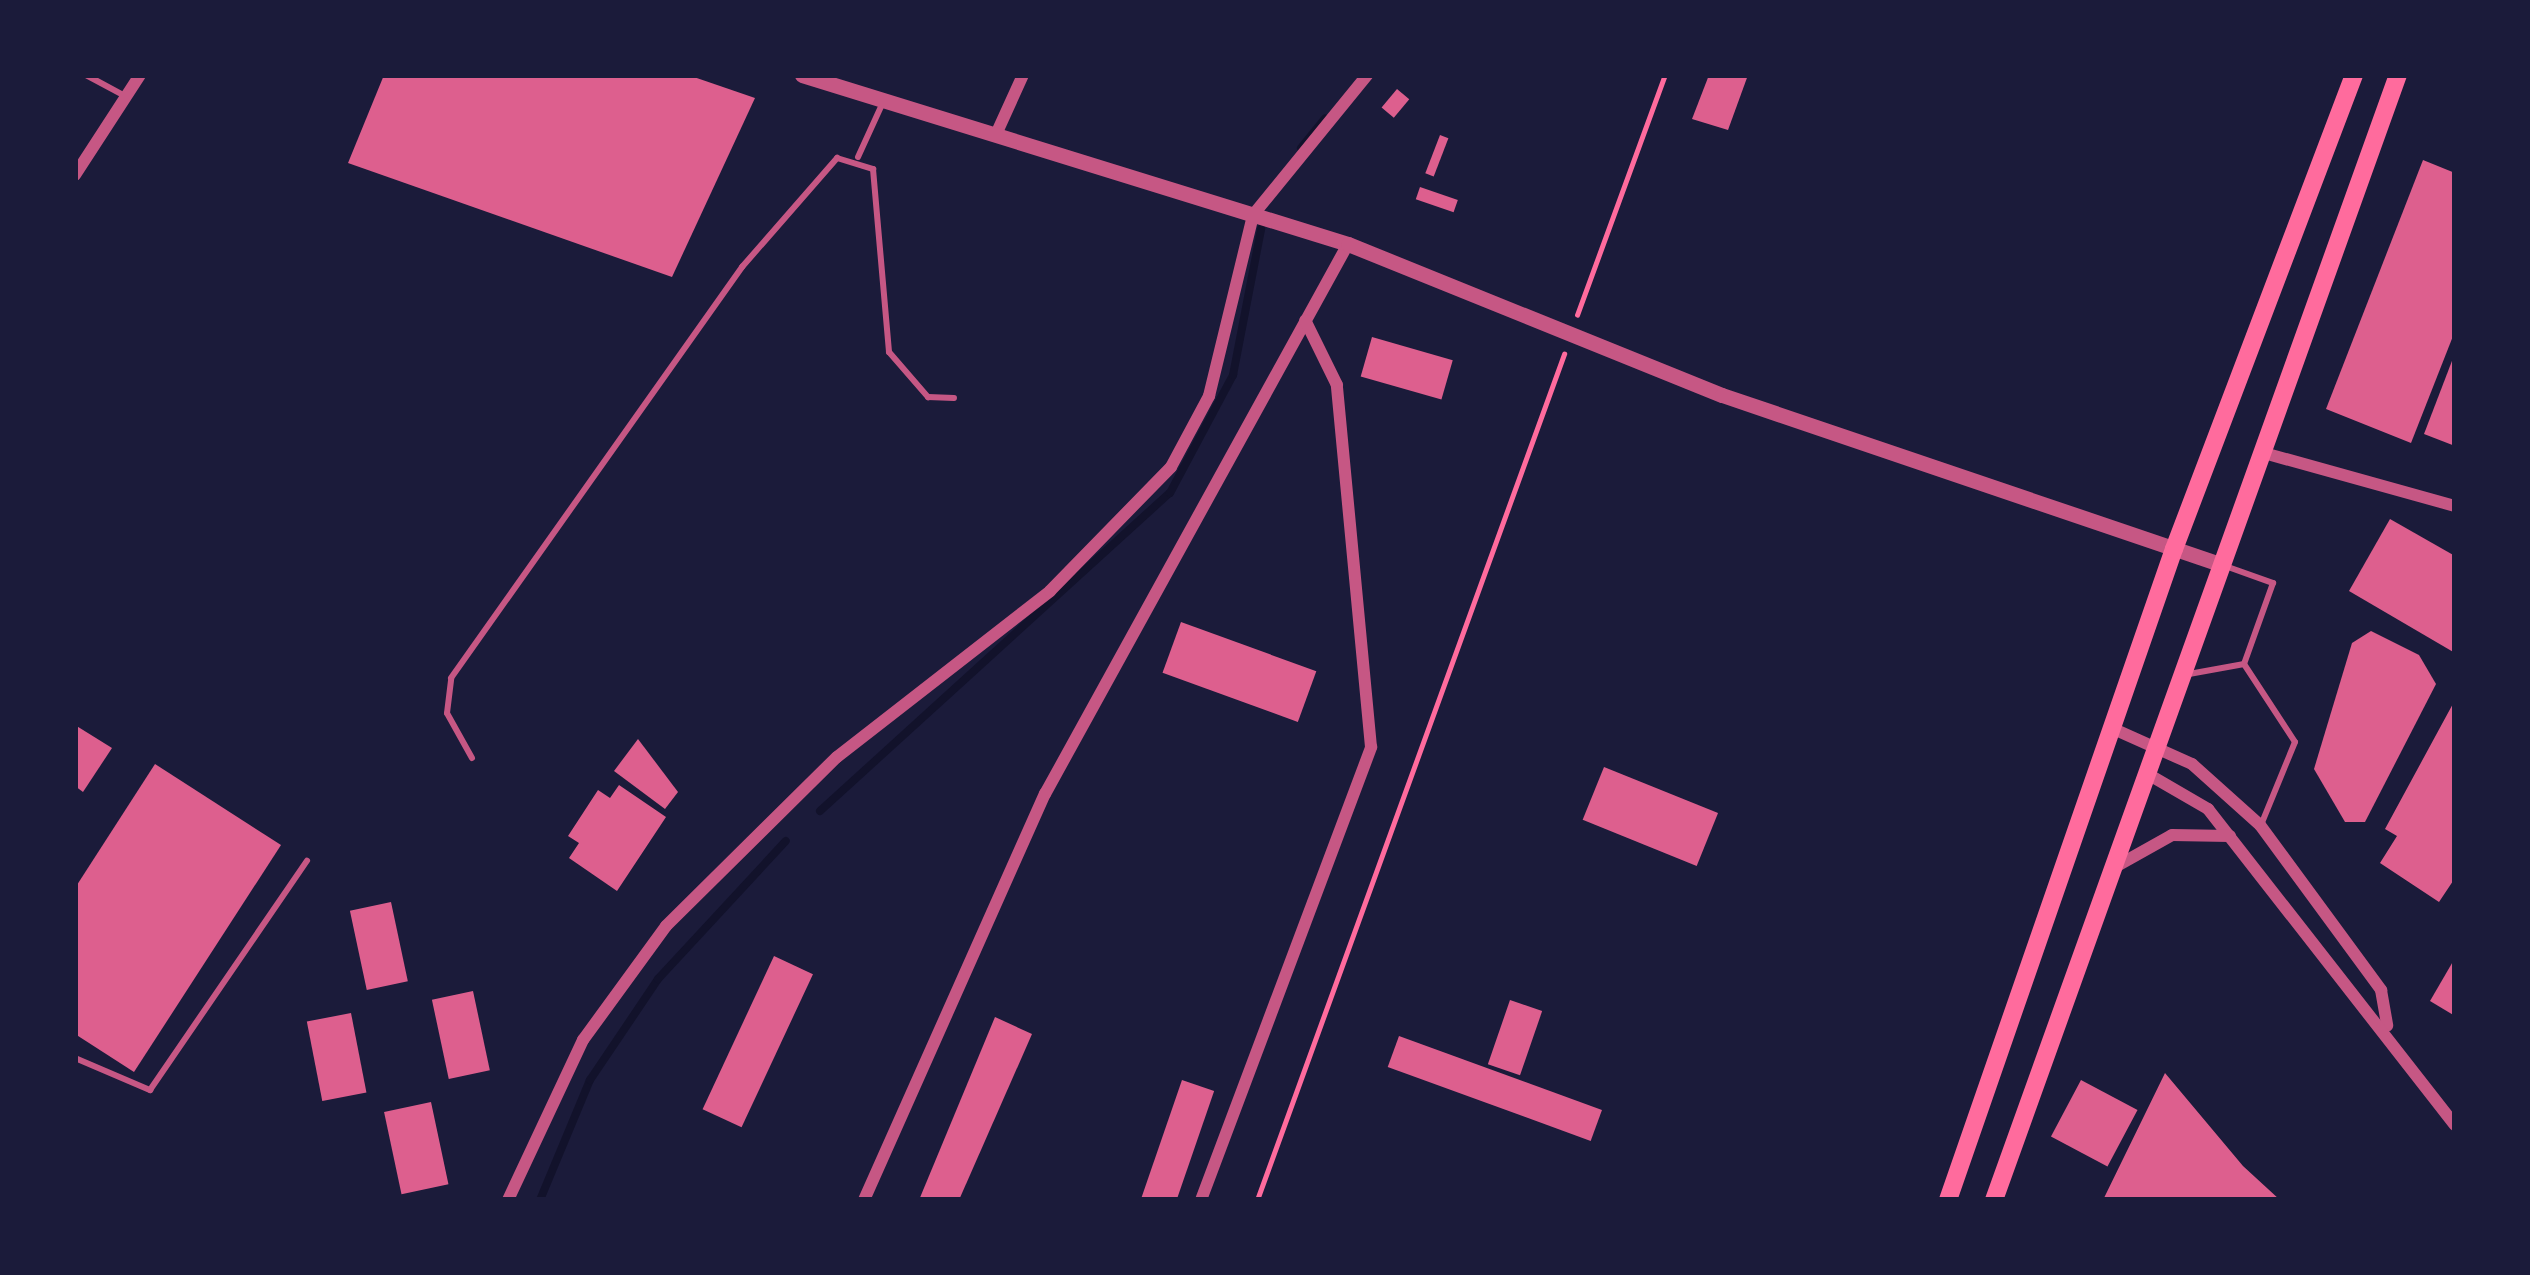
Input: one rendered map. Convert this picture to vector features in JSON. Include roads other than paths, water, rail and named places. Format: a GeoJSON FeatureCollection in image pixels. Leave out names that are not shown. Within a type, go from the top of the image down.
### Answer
{"type":"FeatureCollection","features":[{"type":"Feature","properties":{"kind":"main road"},"geometry":{"type":"LineString","coordinates":[[1948,1200],[2116,730],[2174,549],[2354,75]]}},
{"type":"Feature","properties":{"kind":"main road"},"geometry":{"type":"LineString","coordinates":[[1994,1200],[2177,676],[2264,452],[2398,75]]}},
{"type":"Feature","properties":{"kind":"main road"},"geometry":{"type":"LineString","coordinates":[[2106,758],[2146,772]]}},
{"type":"Feature","properties":{"kind":"street"},"geometry":{"type":"LineString","coordinates":[[75,175],[140,75]]}},
{"type":"Feature","properties":{"kind":"street"},"geometry":{"type":"LineString","coordinates":[[802,75],[998,130],[1348,244],[1568,339],[2220,564]]}},
{"type":"Feature","properties":{"kind":"street"},"geometry":{"type":"LineString","coordinates":[[998,130],[1023,75]]}},
{"type":"Feature","properties":{"kind":"street"},"geometry":{"type":"LineString","coordinates":[[508,1200],[583,1040],[667,926],[837,758],[1050,591],[1171,466],[1209,397],[1252,215],[1366,75]]}},
{"type":"Feature","properties":{"kind":"street"},"geometry":{"type":"LineString","coordinates":[[864,1200],[1045,794],[1348,244]]}},
{"type":"Feature","properties":{"kind":"street"},"geometry":{"type":"LineString","coordinates":[[1201,1200],[1371,748],[1337,385],[1305,320]]}},
{"type":"Feature","properties":{"kind":"street"},"geometry":{"type":"LineString","coordinates":[[2264,452],[2455,506]]}},
{"type":"Feature","properties":{"kind":"street"},"geometry":{"type":"LineString","coordinates":[[2116,730],[2157,742],[2260,825],[2381,990],[2388,1026]]}},
{"type":"Feature","properties":{"kind":"street"},"geometry":{"type":"LineString","coordinates":[[2146,772],[2231,836],[2356,1004],[2388,1026],[2455,1125]]}},
{"type":"Feature","properties":{"kind":"street"},"geometry":{"type":"LineString","coordinates":[[2109,871],[2172,836],[2231,836]]}},
{"type":"Feature","properties":{"kind":"lane"},"geometry":{"type":"LineString","coordinates":[[86,75],[126,97]]}},
{"type":"Feature","properties":{"kind":"lane"},"geometry":{"type":"LineString","coordinates":[[472,758],[447,713],[451,678],[808,182],[858,157],[884,99]]}},
{"type":"Feature","properties":{"kind":"lane"},"geometry":{"type":"LineString","coordinates":[[858,157],[878,192],[889,352],[928,397],[954,398]]}},
{"type":"Feature","properties":{"kind":"lane"},"geometry":{"type":"LineString","coordinates":[[2220,564],[2273,583],[2245,664]]}},
{"type":"Feature","properties":{"kind":"lane"},"geometry":{"type":"LineString","coordinates":[[2177,676],[2245,664]]}},
{"type":"Feature","properties":{"kind":"lane"},"geometry":{"type":"LineString","coordinates":[[2245,664],[2295,742],[2260,825]]}},
{"type":"Feature","properties":{"kind":"lane"},"geometry":{"type":"LineString","coordinates":[[75,1058],[150,1090],[308,861]]}},
{"type":"Feature","properties":{"kind":"waterway"},"geometry":{"type":"LineString","coordinates":[[1301,148],[1325,118]]}},
{"type":"Feature","properties":{"kind":"waterway"},"geometry":{"type":"LineString","coordinates":[[820,811],[1170,493],[1233,375],[1261,229]]}},
{"type":"Feature","properties":{"kind":"waterway"},"geometry":{"type":"LineString","coordinates":[[540,1200],[590,1080],[658,979],[786,841]]}}]}
